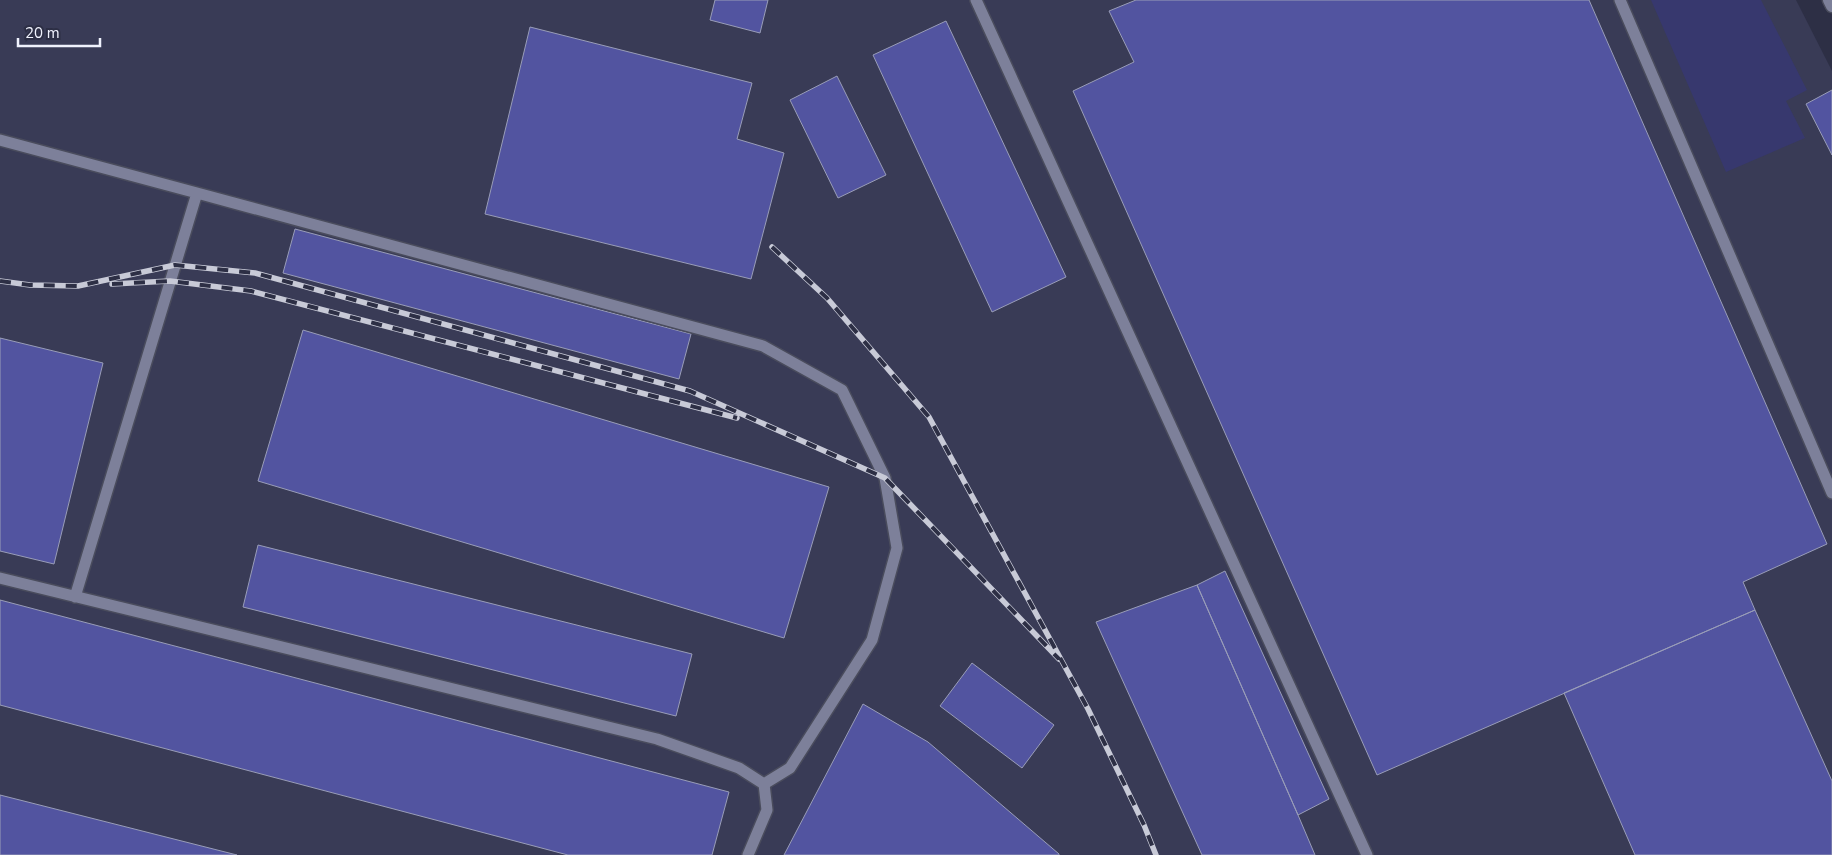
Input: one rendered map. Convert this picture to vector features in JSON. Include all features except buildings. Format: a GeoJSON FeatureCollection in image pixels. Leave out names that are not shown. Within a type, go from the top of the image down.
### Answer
{"type":"FeatureCollection","features":[{"type":"Feature","properties":{"kind":"street"},"geometry":{"type":"LineString","coordinates":[[1829,0],[1832,6]]}},
{"type":"Feature","properties":{"kind":"lane"},"geometry":{"type":"LineString","coordinates":[[976,0],[1367,855]]}},
{"type":"Feature","properties":{"kind":"lane"},"geometry":{"type":"LineString","coordinates":[[1620,0],[1832,493]]}},
{"type":"Feature","properties":{"kind":"lane"},"geometry":{"type":"LineString","coordinates":[[0,140],[763,346],[842,390],[885,478],[897,548],[872,640],[790,768],[764,784]]}},
{"type":"Feature","properties":{"kind":"lane"},"geometry":{"type":"LineString","coordinates":[[75,596],[197,193]]}},
{"type":"Feature","properties":{"kind":"lane"},"geometry":{"type":"LineString","coordinates":[[0,578],[657,739],[739,768],[764,784],[768,810],[748,855]]}},
{"type":"Feature","properties":{"kind":"shaded area"},"geometry":{"type":"Polygon","coordinates":[[[0,0],[1796,0],[1832,71],[1832,855],[0,855],[0,0]]]}},
{"type":"Feature","properties":{"kind":"shaded area"},"geometry":{"type":"Polygon","coordinates":[[[1651,0],[1761,0],[1807,90],[1786,101],[1805,138],[1726,172],[1651,0]]]}},
{"type":"Feature","properties":{"kind":"railway"},"geometry":{"type":"LineString","coordinates":[[772,247],[827,298],[929,417],[1088,709],[1144,825],[1156,855]]}},
{"type":"Feature","properties":{"kind":"railway"},"geometry":{"type":"LineString","coordinates":[[0,281],[30,285],[78,286],[175,265],[255,273],[690,391],[885,478],[1059,659]]}},
{"type":"Feature","properties":{"kind":"railway"},"geometry":{"type":"LineString","coordinates":[[112,284],[170,281],[251,291],[737,418]]}}]}
